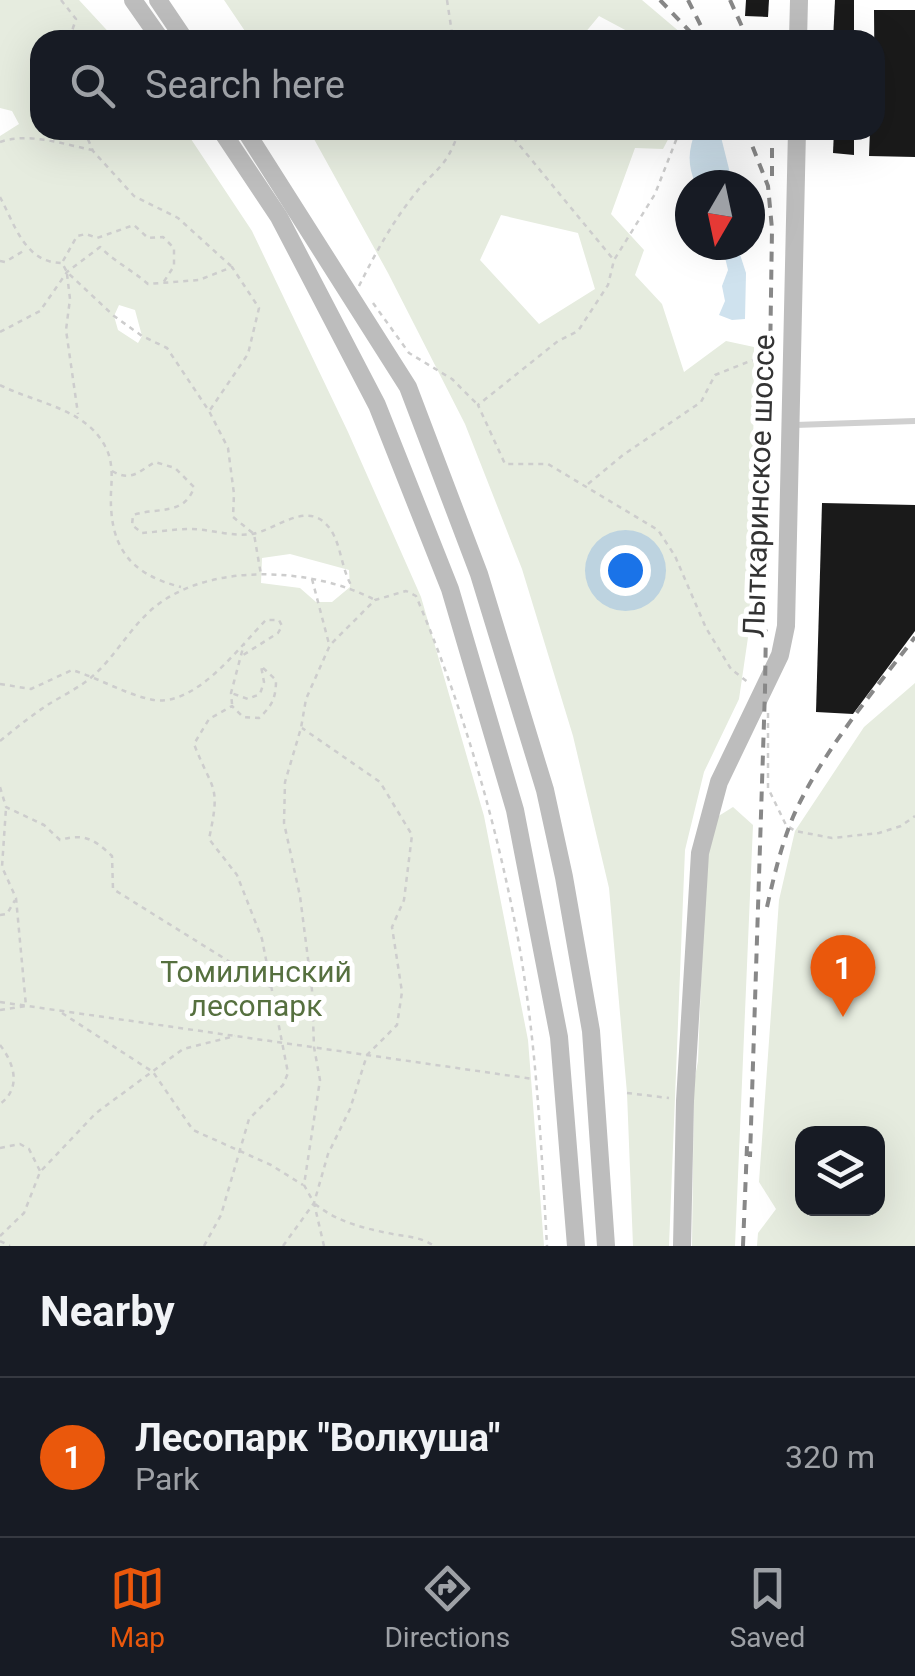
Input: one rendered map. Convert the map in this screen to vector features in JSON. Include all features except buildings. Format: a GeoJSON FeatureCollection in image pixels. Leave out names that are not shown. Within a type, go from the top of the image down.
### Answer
{"type":"FeatureCollection","features":[{"type":"Feature","properties":{"kind":"main road"},"geometry":{"type":"LineString","coordinates":[[134,0],[154,30]]}},
{"type":"Feature","properties":{"kind":"main road"},"geometry":{"type":"LineString","coordinates":[[158,0],[178,30]]}},
{"type":"Feature","properties":{"kind":"main road"},"geometry":{"type":"LineString","coordinates":[[798,30],[799,0]]}},
{"type":"Feature","properties":{"kind":"main road"},"geometry":{"type":"LineString","coordinates":[[228,140],[279,217],[377,405],[450,588],[515,810],[559,1037],[576,1246]]}},
{"type":"Feature","properties":{"kind":"main road"},"geometry":{"type":"LineString","coordinates":[[251,140],[408,387],[479,574],[545,790],[564,877],[591,1030],[606,1246]]}},
{"type":"Feature","properties":{"kind":"main road","name":"Лыткаринское шоссе"},"geometry":{"type":"LineString","coordinates":[[682,1246],[685,1101],[700,853],[720,782],[765,700],[786,626],[796,140]]}},
{"type":"Feature","properties":{"kind":"lane"},"geometry":{"type":"LineString","coordinates":[[789,425],[915,420]]}},
{"type":"Feature","properties":{"kind":"path"},"geometry":{"type":"LineString","coordinates":[[61,0],[76,19],[72,30]]}},
{"type":"Feature","properties":{"kind":"path"},"geometry":{"type":"LineString","coordinates":[[447,0],[452,30]]}},
{"type":"Feature","properties":{"kind":"path"},"geometry":{"type":"LineString","coordinates":[[0,142],[30,139]]}},
{"type":"Feature","properties":{"kind":"path"},"geometry":{"type":"LineString","coordinates":[[37,140],[93,150]]}},
{"type":"Feature","properties":{"kind":"path"},"geometry":{"type":"LineString","coordinates":[[88,140],[134,196],[178,218],[232,267],[259,308],[248,354],[209,411]]}},
{"type":"Feature","properties":{"kind":"path"},"geometry":{"type":"LineString","coordinates":[[356,293],[381,242],[412,196],[451,157],[456,140]]}},
{"type":"Feature","properties":{"kind":"path"},"geometry":{"type":"LineString","coordinates":[[515,140],[614,260]]}},
{"type":"Feature","properties":{"kind":"path"},"geometry":{"type":"LineString","coordinates":[[478,406],[558,341],[578,332],[608,286],[614,260],[655,194],[676,140]]}},
{"type":"Feature","properties":{"kind":"path"},"geometry":{"type":"LineString","coordinates":[[0,196],[27,248],[48,263],[62,263]]}},
{"type":"Feature","properties":{"kind":"path"},"geometry":{"type":"LineString","coordinates":[[62,263],[77,236],[98,238],[134,226],[148,238],[163,237],[174,248],[174,266],[162,284]]}},
{"type":"Feature","properties":{"kind":"path"},"geometry":{"type":"LineString","coordinates":[[0,332],[40,311],[67,272],[100,247],[148,284],[199,280],[232,267]]}},
{"type":"Feature","properties":{"kind":"path"},"geometry":{"type":"LineString","coordinates":[[0,261],[5,262],[27,248]]}},
{"type":"Feature","properties":{"kind":"path"},"geometry":{"type":"LineString","coordinates":[[62,263],[114,316],[167,348],[209,411],[228,448],[233,516],[254,534],[261,575]]}},
{"type":"Feature","properties":{"kind":"path"},"geometry":{"type":"LineString","coordinates":[[67,272],[70,299],[66,330],[78,416]]}},
{"type":"Feature","properties":{"kind":"path"},"geometry":{"type":"LineString","coordinates":[[365,299],[375,304],[409,352],[452,379],[478,406],[505,464],[548,464],[658,530],[675,556],[706,628],[731,668],[765,700],[768,788],[786,824],[795,830],[832,838],[879,833],[915,816]]}},
{"type":"Feature","properties":{"kind":"path"},"geometry":{"type":"LineString","coordinates":[[587,484],[700,402],[715,375],[786,348]]}},
{"type":"Feature","properties":{"kind":"path"},"geometry":{"type":"LineString","coordinates":[[0,385],[78,416],[105,446],[112,471],[111,522],[120,551],[145,574],[184,588]]}},
{"type":"Feature","properties":{"kind":"path"},"geometry":{"type":"LineString","coordinates":[[112,471],[134,477],[155,462],[174,468],[194,488],[190,500],[177,508],[133,515],[132,525],[142,533],[190,529],[254,534],[308,515],[321,519],[332,532],[354,588]]}},
{"type":"Feature","properties":{"kind":"path"},"geometry":{"type":"LineString","coordinates":[[0,741],[30,716],[93,676],[150,610],[184,588],[261,575],[312,576],[354,588],[375,600]]}},
{"type":"Feature","properties":{"kind":"path"},"geometry":{"type":"LineString","coordinates":[[312,576],[330,645]]}},
{"type":"Feature","properties":{"kind":"path"},"geometry":{"type":"LineString","coordinates":[[304,1186],[320,1080],[300,896],[284,822],[285,782],[306,699],[330,645],[375,600],[406,591],[416,596],[441,655],[496,839],[517,937],[534,1079],[547,1246]]}},
{"type":"Feature","properties":{"kind":"path"},"geometry":{"type":"LineString","coordinates":[[0,684],[31,688],[72,670],[157,700],[179,696],[216,673],[266,620],[279,620],[282,626],[278,633],[240,657]]}},
{"type":"Feature","properties":{"kind":"path"},"geometry":{"type":"LineString","coordinates":[[231,693],[248,699],[260,694],[264,682],[261,666],[276,680],[276,696],[258,718],[243,717],[232,706],[231,693],[244,642]]}},
{"type":"Feature","properties":{"kind":"path"},"geometry":{"type":"LineString","coordinates":[[204,1246],[222,1215],[249,1119],[283,1085],[288,1072],[262,939],[237,875],[209,839],[216,787],[194,744],[209,719],[232,706]]}},
{"type":"Feature","properties":{"kind":"path"},"geometry":{"type":"LineString","coordinates":[[283,1246],[314,1203],[328,1154],[350,1109],[367,1055],[397,1024],[402,992],[392,928],[404,900],[412,835],[380,782],[301,728]]}},
{"type":"Feature","properties":{"kind":"path"},"geometry":{"type":"LineString","coordinates":[[0,787],[6,807],[1,866],[16,898],[26,1006]]}},
{"type":"Feature","properties":{"kind":"path"},"geometry":{"type":"LineString","coordinates":[[6,807],[44,826],[60,840],[77,835],[94,839],[112,856],[113,889],[272,988]]}},
{"type":"Feature","properties":{"kind":"path"},"geometry":{"type":"LineString","coordinates":[[0,916],[7,914],[16,898]]}},
{"type":"Feature","properties":{"kind":"path"},"geometry":{"type":"LineString","coordinates":[[0,1002],[534,1079]]}},
{"type":"Feature","properties":{"kind":"path"},"geometry":{"type":"LineString","coordinates":[[0,1010],[26,1006]]}},
{"type":"Feature","properties":{"kind":"path"},"geometry":{"type":"LineString","coordinates":[[57,1010],[153,1072],[193,1130],[304,1186],[314,1203],[324,1246]]}},
{"type":"Feature","properties":{"kind":"path"},"geometry":{"type":"LineString","coordinates":[[10,1246],[0,1238],[24,1213],[40,1172],[96,1113],[183,1048],[237,1036]]}},
{"type":"Feature","properties":{"kind":"path"},"geometry":{"type":"LineString","coordinates":[[0,1045],[13,1066],[14,1080],[8,1098],[0,1104]]}},
{"type":"Feature","properties":{"kind":"path"},"geometry":{"type":"LineString","coordinates":[[627,1093],[685,1101]]}},
{"type":"Feature","properties":{"kind":"path"},"geometry":{"type":"LineString","coordinates":[[0,1148],[20,1144],[30,1149],[40,1172]]}},
{"type":"Feature","properties":{"kind":"path"},"geometry":{"type":"LineString","coordinates":[[314,1203],[332,1217],[425,1240],[434,1246]]}},
{"type":"Feature","properties":{"kind":"green space","name":"Томилинский лесопарк"},"geometry":{"type":"Polygon","coordinates":[[[0,0],[79,0],[107,30],[30,30],[30,140],[192,140],[252,231],[348,432],[421,597],[484,816],[528,1040],[544,1246],[0,1246],[0,136],[19,124],[12,111],[0,108],[0,0]],[[119,305],[114,316],[118,330],[138,343],[142,336],[135,310],[119,305]],[[290,554],[262,558],[261,583],[300,588],[316,602],[332,602],[350,587],[349,570],[290,554]]]}},
{"type":"Feature","properties":{"kind":"green space"},"geometry":{"type":"Polygon","coordinates":[[[224,0],[642,0],[677,30],[625,30],[599,16],[587,30],[244,30],[224,0]]]}},
{"type":"Feature","properties":{"kind":"green space"},"geometry":{"type":"Polygon","coordinates":[[[315,140],[668,140],[663,149],[635,148],[611,214],[644,250],[635,275],[662,304],[684,372],[726,341],[754,347],[752,610],[739,699],[704,772],[685,850],[669,1246],[633,1246],[627,1093],[609,888],[573,736],[522,569],[465,424],[315,140]],[[501,215],[480,260],[539,324],[595,289],[578,233],[501,215]]]}},
{"type":"Feature","properties":{"kind":"green space"},"geometry":{"type":"Polygon","coordinates":[[[915,683],[915,1246],[757,1246],[758,1233],[776,1209],[759,1182],[779,900],[795,831],[864,727],[915,683]]]}},
{"type":"Feature","properties":{"kind":"green space"},"geometry":{"type":"Polygon","coordinates":[[[733,807],[753,825],[735,1246],[692,1246],[694,1082],[706,852],[717,817],[733,807]]]}},
{"type":"Feature","properties":{"kind":"water"},"geometry":{"type":"Polygon","coordinates":[[[692,140],[722,140],[729,170],[691,170],[692,140]]]}},
{"type":"Feature","properties":{"kind":"water"},"geometry":{"type":"Polygon","coordinates":[[[726,260],[742,260],[746,273],[745,319],[719,315],[725,301],[722,286],[728,270],[726,260]]]}},
{"type":"Feature","properties":{"kind":"railway"},"geometry":{"type":"LineString","coordinates":[[660,0],[688,30]]}},
{"type":"Feature","properties":{"kind":"railway"},"geometry":{"type":"LineString","coordinates":[[688,0],[703,30]]}},
{"type":"Feature","properties":{"kind":"railway"},"geometry":{"type":"LineString","coordinates":[[730,0],[744,30]]}},
{"type":"Feature","properties":{"kind":"railway"},"geometry":{"type":"LineString","coordinates":[[750,140],[768,186],[772,229],[765,690],[750,1157]]}},
{"type":"Feature","properties":{"kind":"railway"},"geometry":{"type":"LineString","coordinates":[[772,140],[772,184]]}},
{"type":"Feature","properties":{"kind":"railway"},"geometry":{"type":"LineString","coordinates":[[767,907],[785,839],[805,793],[849,724],[915,637]]}},
{"type":"Feature","properties":{"kind":"railway"},"geometry":{"type":"LineString","coordinates":[[743,1246],[747,1146]]}},
{"type":"Feature","properties":{"kind":"place","name":"Лесопарк \"Волкуша\""},"geometry":{"type":"Point","coordinates":[843,1017]}}]}
